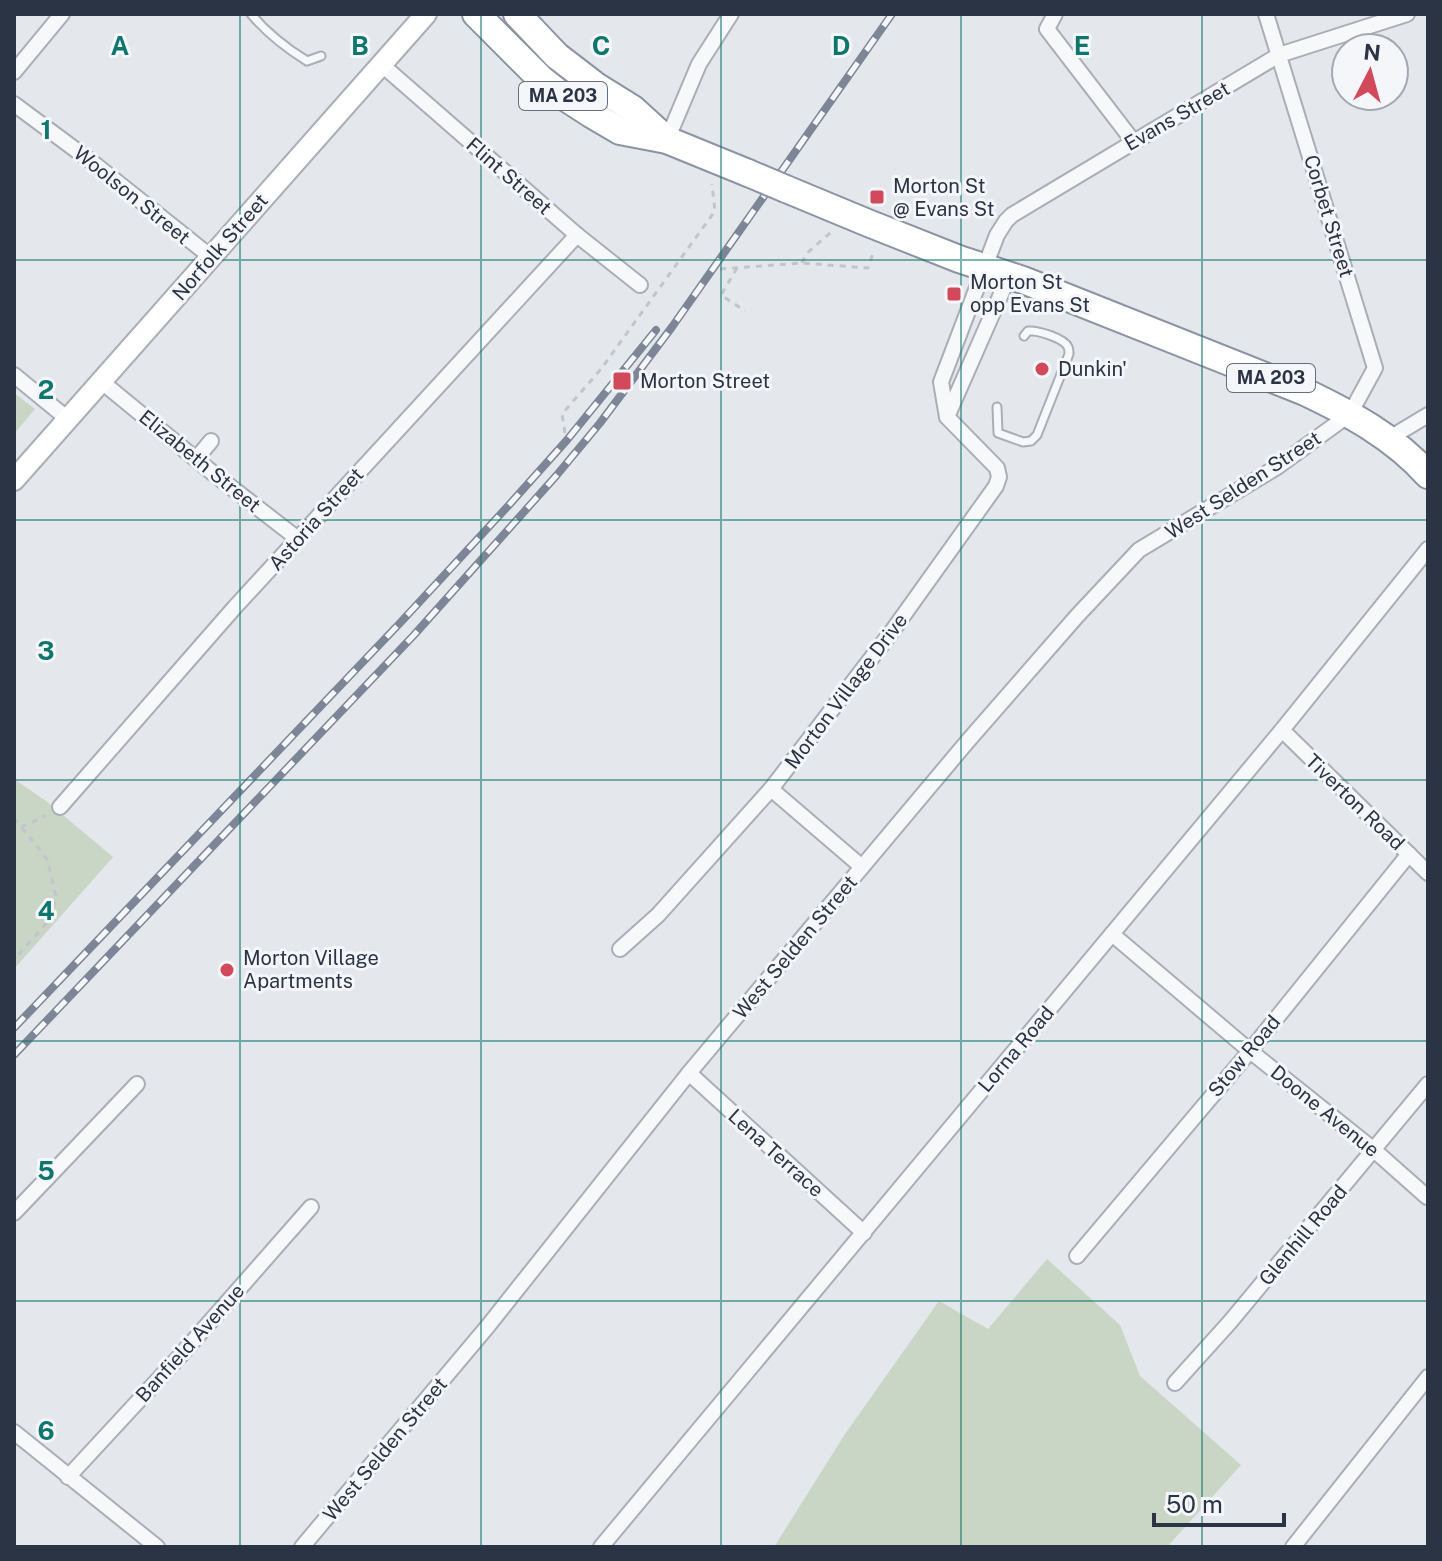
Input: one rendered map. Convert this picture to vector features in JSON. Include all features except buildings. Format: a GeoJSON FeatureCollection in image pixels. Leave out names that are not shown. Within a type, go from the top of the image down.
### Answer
{"type":"FeatureCollection","features":[{"type":"Feature","properties":{"kind":"highway","name":"MA 203"},"geometry":{"type":"LineString","coordinates":[[476,14],[550,86],[620,131],[667,140],[868,223],[1291,386],[1350,414],[1388,439],[1428,475]]}},
{"type":"Feature","properties":{"kind":"highway","name":"MA 203"},"geometry":{"type":"LineString","coordinates":[[517,14],[557,56],[633,109],[667,140]]}},
{"type":"Feature","properties":{"kind":"main road","name":"Norfolk Street"},"geometry":{"type":"LineString","coordinates":[[14,480],[426,14]]}},
{"type":"Feature","properties":{"kind":"street"},"geometry":{"type":"LineString","coordinates":[[14,72],[62,14]]}},
{"type":"Feature","properties":{"kind":"street"},"geometry":{"type":"LineString","coordinates":[[667,140],[699,64],[731,14]]}},
{"type":"Feature","properties":{"kind":"street"},"geometry":{"type":"LineString","coordinates":[[1055,14],[1047,29],[1133,141]]}},
{"type":"Feature","properties":{"kind":"street","name":"Corbet Street"},"geometry":{"type":"LineString","coordinates":[[1266,14],[1375,368],[1350,414]]}},
{"type":"Feature","properties":{"kind":"street","name":"Evans Street"},"geometry":{"type":"LineString","coordinates":[[997,272],[1000,229],[1012,215],[1279,55],[1407,14]]}},
{"type":"Feature","properties":{"kind":"street","name":"Flint Street"},"geometry":{"type":"LineString","coordinates":[[381,64],[577,235],[640,285]]}},
{"type":"Feature","properties":{"kind":"street","name":"Woolson Street"},"geometry":{"type":"LineString","coordinates":[[14,104],[211,257]]}},
{"type":"Feature","properties":{"kind":"street","name":"Astoria Street"},"geometry":{"type":"LineString","coordinates":[[60,807],[235,607],[577,235]]}},
{"type":"Feature","properties":{"kind":"street"},"geometry":{"type":"LineString","coordinates":[[947,417],[941,382],[997,272]]}},
{"type":"Feature","properties":{"kind":"street"},"geometry":{"type":"LineString","coordinates":[[947,417],[997,272]]}},
{"type":"Feature","properties":{"kind":"street"},"geometry":{"type":"LineString","coordinates":[[14,375],[69,420]]}},
{"type":"Feature","properties":{"kind":"street","name":"Elizabeth Street"},"geometry":{"type":"LineString","coordinates":[[102,382],[298,539]]}},
{"type":"Feature","properties":{"kind":"street","name":"West Selden Street"},"geometry":{"type":"LineString","coordinates":[[302,1547],[488,1326],[689,1073],[1077,616],[1139,550],[1277,467],[1350,414]]}},
{"type":"Feature","properties":{"kind":"street"},"geometry":{"type":"LineString","coordinates":[[1388,439],[1428,415]]}},
{"type":"Feature","properties":{"kind":"street","name":"Morton Village Drive"},"geometry":{"type":"LineString","coordinates":[[620,949],[658,915],[771,789],[893,630],[996,486],[999,477],[997,468],[947,417]]}},
{"type":"Feature","properties":{"kind":"street"},"geometry":{"type":"LineString","coordinates":[[196,459],[211,441]]}},
{"type":"Feature","properties":{"kind":"street","name":"Lorna Road"},"geometry":{"type":"LineString","coordinates":[[601,1547],[1282,730],[1428,549]]}},
{"type":"Feature","properties":{"kind":"street","name":"Tiverton Road"},"geometry":{"type":"LineString","coordinates":[[1282,730],[1428,873]]}},
{"type":"Feature","properties":{"kind":"street"},"geometry":{"type":"LineString","coordinates":[[771,789],[862,867]]}},
{"type":"Feature","properties":{"kind":"street","name":"Stow Road"},"geometry":{"type":"LineString","coordinates":[[1077,1256],[1250,1051],[1409,854]]}},
{"type":"Feature","properties":{"kind":"street","name":"Doone Avenue"},"geometry":{"type":"LineString","coordinates":[[1112,934],[1427,1197]]}},
{"type":"Feature","properties":{"kind":"street","name":"Lena Terrace"},"geometry":{"type":"LineString","coordinates":[[689,1073],[864,1233]]}},
{"type":"Feature","properties":{"kind":"street"},"geometry":{"type":"LineString","coordinates":[[14,1213],[137,1084]]}},
{"type":"Feature","properties":{"kind":"street","name":"Glenhill Road"},"geometry":{"type":"LineString","coordinates":[[1175,1383],[1230,1322],[1428,1084]]}},
{"type":"Feature","properties":{"kind":"street","name":"Banfield Avenue"},"geometry":{"type":"LineString","coordinates":[[68,1477],[311,1207]]}},
{"type":"Feature","properties":{"kind":"street"},"geometry":{"type":"LineString","coordinates":[[1293,1547],[1428,1377]]}},
{"type":"Feature","properties":{"kind":"street"},"geometry":{"type":"LineString","coordinates":[[14,1432],[157,1547]]}},
{"type":"Feature","properties":{"kind":"lane"},"geometry":{"type":"LineString","coordinates":[[251,14],[287,48],[307,61],[321,56]]}},
{"type":"Feature","properties":{"kind":"lane"},"geometry":{"type":"LineString","coordinates":[[997,407],[998,433],[1023,442],[1031,441],[1037,435],[1069,347],[1063,341],[1035,330],[1028,331],[1024,336]]}},
{"type":"Feature","properties":{"kind":"path"},"geometry":{"type":"LineString","coordinates":[[565,433],[562,414],[601,369],[715,211],[712,184]]}},
{"type":"Feature","properties":{"kind":"path"},"geometry":{"type":"LineString","coordinates":[[802,263],[806,254],[830,233]]}},
{"type":"Feature","properties":{"kind":"path"},"geometry":{"type":"LineString","coordinates":[[720,269],[802,263],[868,268],[874,250]]}},
{"type":"Feature","properties":{"kind":"path"},"geometry":{"type":"LineString","coordinates":[[738,267],[721,295],[745,311]]}},
{"type":"Feature","properties":{"kind":"path"},"geometry":{"type":"LineString","coordinates":[[21,827],[60,807]]}},
{"type":"Feature","properties":{"kind":"path"},"geometry":{"type":"LineString","coordinates":[[14,818],[47,859],[56,896],[51,918],[14,960]]}},
{"type":"Feature","properties":{"kind":"green space"},"geometry":{"type":"Polygon","coordinates":[[[14,393],[35,409],[14,434],[14,393]]]}},
{"type":"Feature","properties":{"kind":"green space"},"geometry":{"type":"Polygon","coordinates":[[[14,779],[46,801],[113,857],[14,969],[14,779]]]}},
{"type":"Feature","properties":{"kind":"green space"},"geometry":{"type":"Polygon","coordinates":[[[1047,1259],[1120,1325],[1140,1376],[1241,1465],[1167,1547],[774,1547],[845,1434],[939,1301],[988,1329],[1047,1259]]]}},
{"type":"Feature","properties":{"kind":"railway"},"geometry":{"type":"LineString","coordinates":[[14,1055],[414,635],[556,476],[672,327],[892,14]]}},
{"type":"Feature","properties":{"kind":"railway"},"geometry":{"type":"LineString","coordinates":[[14,1028],[509,505],[567,440],[656,330]]}},
{"type":"Feature","properties":{"kind":"place","name":"Morton St @ Evans St"},"geometry":{"type":"Point","coordinates":[877,197]}},
{"type":"Feature","properties":{"kind":"place","name":"Morton St opp Evans St"},"geometry":{"type":"Point","coordinates":[954,294]}},
{"type":"Feature","properties":{"kind":"place","name":"Dunkin'"},"geometry":{"type":"Point","coordinates":[1042,369]}},
{"type":"Feature","properties":{"kind":"place","name":"Morton Street"},"geometry":{"type":"Point","coordinates":[622,381]}},
{"type":"Feature","properties":{"kind":"place","name":"Morton Village Apartments"},"geometry":{"type":"Point","coordinates":[227,970]}}]}
